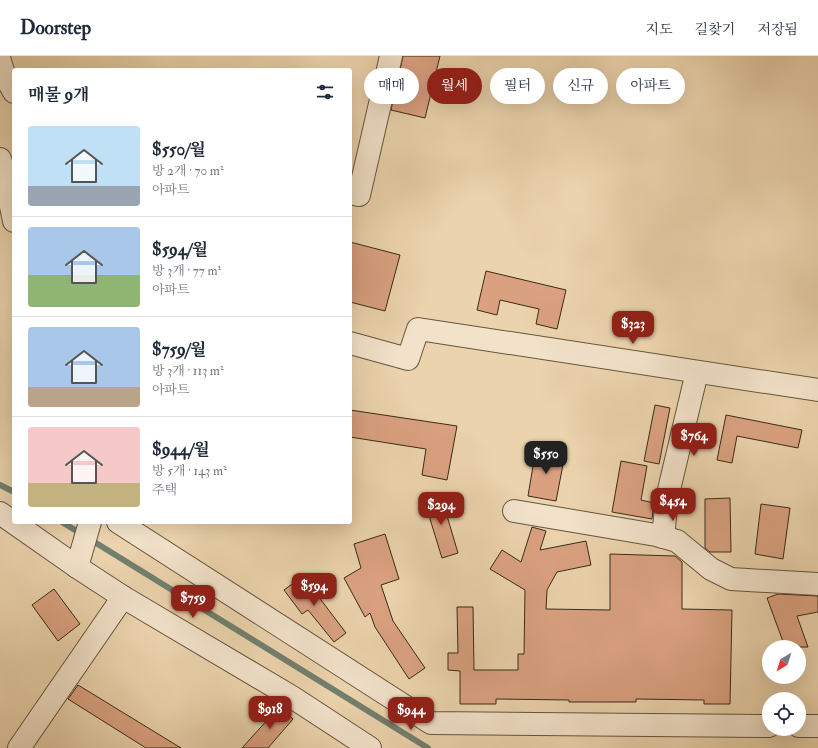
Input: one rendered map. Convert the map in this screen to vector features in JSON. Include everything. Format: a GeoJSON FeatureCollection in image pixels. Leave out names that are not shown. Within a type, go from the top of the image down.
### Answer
{"type":"FeatureCollection","features":[{"type":"Feature","properties":{"kind":"street"},"geometry":{"type":"LineString","coordinates":[[352,193],[359,195],[391,56]]}},
{"type":"Feature","properties":{"kind":"street"},"geometry":{"type":"LineString","coordinates":[[0,61],[4,74],[12,88]]}},
{"type":"Feature","properties":{"kind":"street"},"geometry":{"type":"LineString","coordinates":[[0,160],[12,211]]}},
{"type":"Feature","properties":{"kind":"street"},"geometry":{"type":"LineString","coordinates":[[352,344],[408,359],[418,329],[818,390]]}},
{"type":"Feature","properties":{"kind":"street"},"geometry":{"type":"LineString","coordinates":[[664,537],[667,498],[697,372]]}},
{"type":"Feature","properties":{"kind":"street"},"geometry":{"type":"LineString","coordinates":[[514,511],[664,537],[677,541],[711,569],[731,579],[818,584]]}},
{"type":"Feature","properties":{"kind":"street"},"geometry":{"type":"LineString","coordinates":[[0,513],[12,520]]}},
{"type":"Feature","properties":{"kind":"street"},"geometry":{"type":"LineString","coordinates":[[19,524],[79,559],[123,597],[286,693],[370,748]]}},
{"type":"Feature","properties":{"kind":"street"},"geometry":{"type":"LineString","coordinates":[[121,524],[431,724],[762,726]]}},
{"type":"Feature","properties":{"kind":"street"},"geometry":{"type":"LineString","coordinates":[[79,559],[89,526]]}},
{"type":"Feature","properties":{"kind":"street"},"geometry":{"type":"LineString","coordinates":[[19,748],[123,597]]}},
{"type":"Feature","properties":{"kind":"street"},"geometry":{"type":"LineString","coordinates":[[806,726],[818,726]]}},
{"type":"Feature","properties":{"kind":"building"},"geometry":{"type":"Polygon","coordinates":[[[403,56],[440,56],[437,68],[427,68],[427,104],[428,104],[425,118],[391,110],[392,104],[419,104],[419,68],[400,68],[403,56]]]}},
{"type":"Feature","properties":{"kind":"building"},"geometry":{"type":"Polygon","coordinates":[[[352,243],[400,255],[385,311],[352,303],[352,243]]]}},
{"type":"Feature","properties":{"kind":"building"},"geometry":{"type":"Polygon","coordinates":[[[486,271],[566,290],[557,329],[536,324],[539,309],[500,300],[497,315],[477,310],[486,271]]]}},
{"type":"Feature","properties":{"kind":"building"},"geometry":{"type":"Polygon","coordinates":[[[655,405],[670,408],[659,464],[644,461],[655,405]]]}},
{"type":"Feature","properties":{"kind":"building"},"geometry":{"type":"Polygon","coordinates":[[[352,410],[457,426],[447,480],[422,475],[426,449],[352,437],[352,410]]]}},
{"type":"Feature","properties":{"kind":"building"},"geometry":{"type":"Polygon","coordinates":[[[726,415],[802,430],[798,448],[737,436],[732,463],[717,460],[726,415]]]}},
{"type":"Feature","properties":{"kind":"building"},"geometry":{"type":"Polygon","coordinates":[[[536,448],[565,454],[556,501],[528,496],[536,448]]]}},
{"type":"Feature","properties":{"kind":"building"},"geometry":{"type":"Polygon","coordinates":[[[621,461],[647,466],[641,500],[654,503],[652,519],[612,512],[621,461]]]}},
{"type":"Feature","properties":{"kind":"building"},"geometry":{"type":"Polygon","coordinates":[[[422,493],[442,499],[458,553],[442,558],[422,493]]]}},
{"type":"Feature","properties":{"kind":"building"},"geometry":{"type":"Polygon","coordinates":[[[730,498],[731,552],[710,552],[705,548],[705,499],[730,498]]]}},
{"type":"Feature","properties":{"kind":"building"},"geometry":{"type":"Polygon","coordinates":[[[761,504],[790,508],[783,559],[755,554],[761,504]]]}},
{"type":"Feature","properties":{"kind":"building"},"geometry":{"type":"Polygon","coordinates":[[[532,527],[546,531],[540,550],[586,541],[591,565],[557,572],[547,590],[546,609],[610,610],[610,554],[675,556],[682,562],[682,609],[732,610],[730,704],[704,704],[704,700],[636,699],[636,702],[569,702],[569,700],[496,699],[496,704],[460,704],[460,671],[448,670],[448,653],[458,653],[457,607],[473,607],[474,670],[518,670],[518,654],[524,654],[525,590],[490,569],[502,550],[521,562],[532,527]]]}},
{"type":"Feature","properties":{"kind":"building"},"geometry":{"type":"Polygon","coordinates":[[[385,534],[399,579],[381,585],[393,621],[425,668],[409,679],[375,627],[370,613],[365,617],[344,578],[361,568],[354,544],[385,534]]]}},
{"type":"Feature","properties":{"kind":"building"},"geometry":{"type":"Polygon","coordinates":[[[303,576],[346,633],[334,642],[308,610],[302,614],[284,590],[303,576]]]}},
{"type":"Feature","properties":{"kind":"building"},"geometry":{"type":"Polygon","coordinates":[[[54,589],[80,624],[58,641],[32,605],[54,589]]]}},
{"type":"Feature","properties":{"kind":"building"},"geometry":{"type":"Polygon","coordinates":[[[778,594],[818,596],[818,612],[797,616],[806,640],[782,640],[767,598],[778,594]]]}},
{"type":"Feature","properties":{"kind":"building"},"geometry":{"type":"Polygon","coordinates":[[[78,685],[181,748],[146,748],[68,699],[78,685]]]}},
{"type":"Feature","properties":{"kind":"building"},"geometry":{"type":"Polygon","coordinates":[[[279,707],[293,719],[268,748],[242,748],[279,707]]]}},
{"type":"Feature","properties":{"kind":"waterway"},"geometry":{"type":"LineString","coordinates":[[0,485],[12,491]]}},
{"type":"Feature","properties":{"kind":"waterway"},"geometry":{"type":"LineString","coordinates":[[65,524],[428,748]]}}]}
